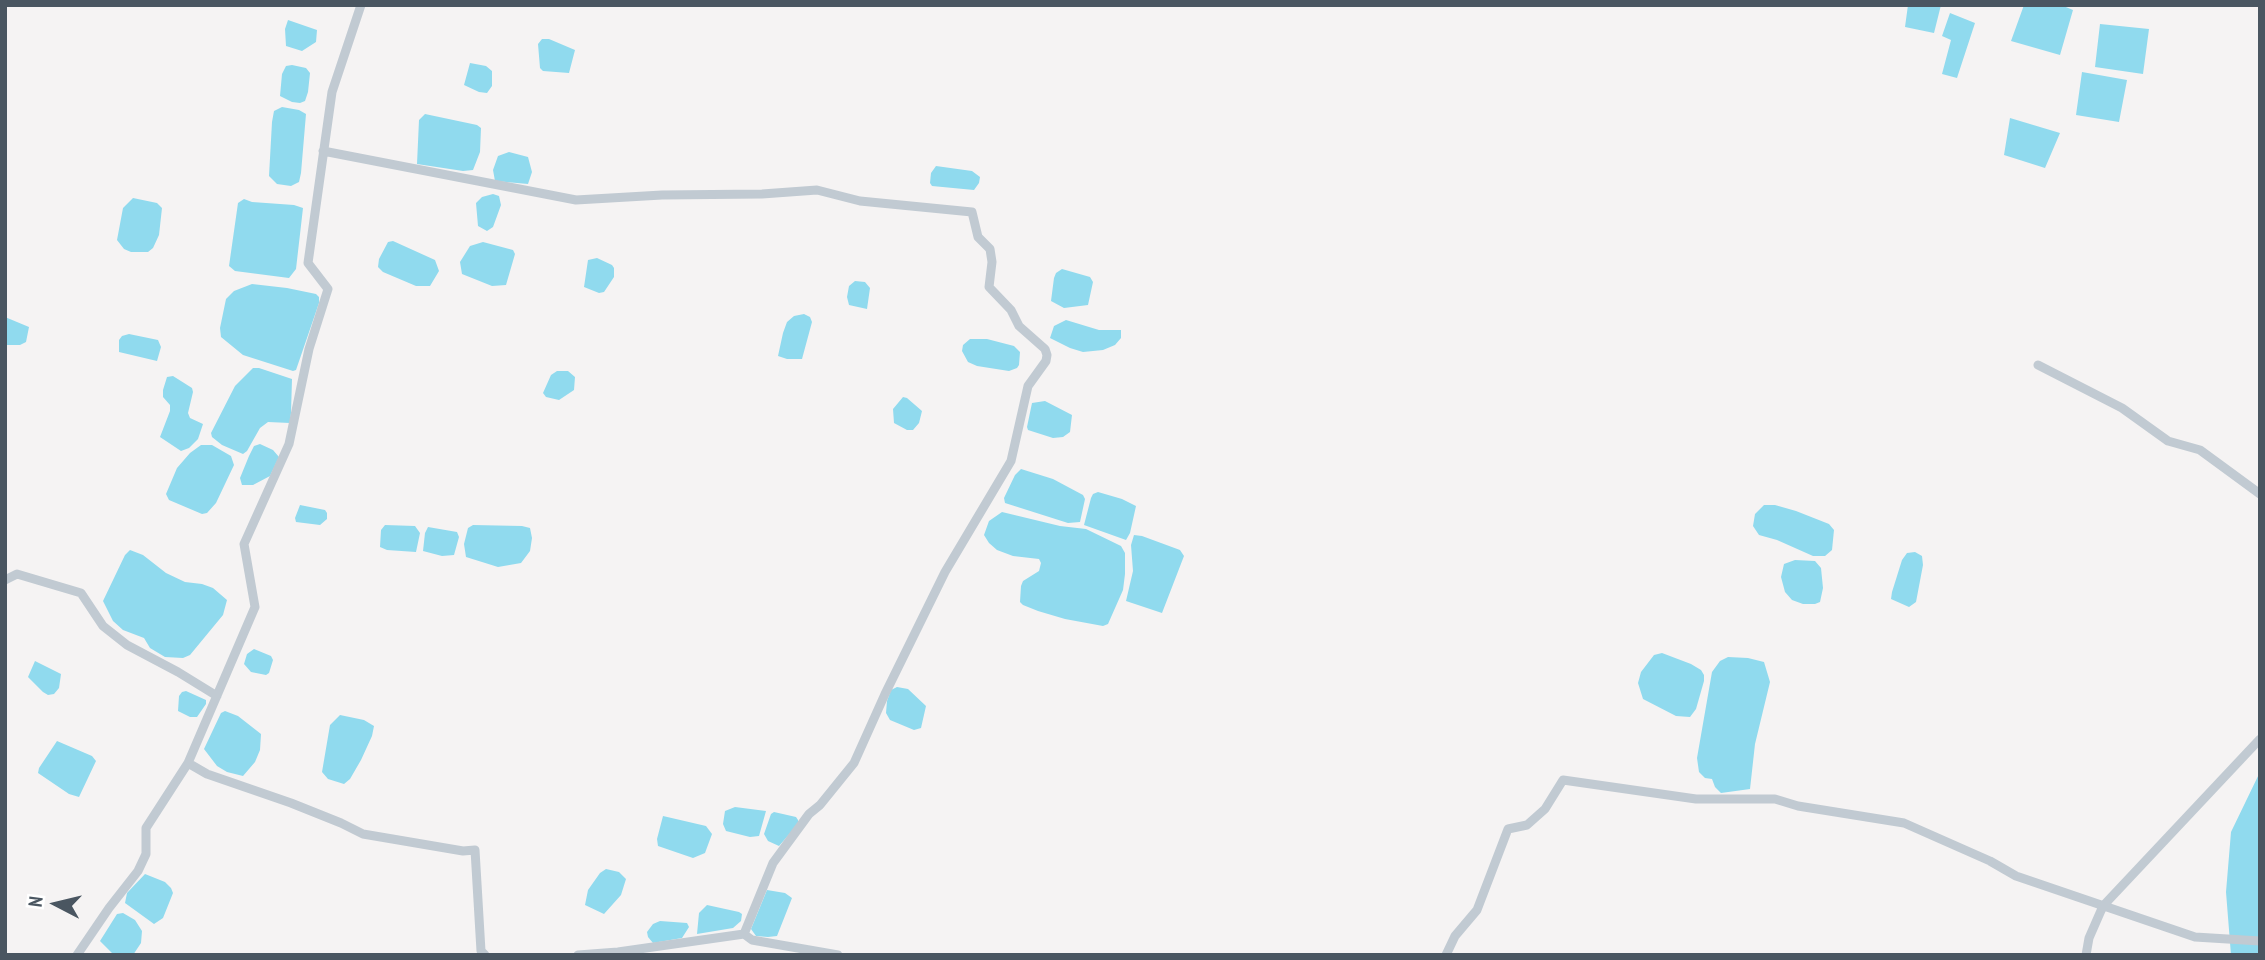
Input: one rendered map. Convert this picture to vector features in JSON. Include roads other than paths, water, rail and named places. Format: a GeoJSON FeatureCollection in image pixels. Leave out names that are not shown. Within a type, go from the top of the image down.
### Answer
{"type":"FeatureCollection","features":[{"type":"Feature","properties":{"kind":"street"},"geometry":{"type":"LineString","coordinates":[[77,955],[108,908],[138,871],[146,854],[146,828],[188,763],[255,607],[244,544],[289,444],[309,349],[328,289],[308,264],[332,92],[360,5]]}},
{"type":"Feature","properties":{"kind":"street"},"geometry":{"type":"LineString","coordinates":[[323,151],[576,200],[817,190],[860,201],[972,212],[978,237],[990,249],[992,262],[989,287],[1011,310],[1027,336],[1045,349],[1046,360],[1028,386],[1012,461],[945,572],[884,694],[854,763],[820,805],[809,814],[773,863],[744,934]]}},
{"type":"Feature","properties":{"kind":"street"},"geometry":{"type":"LineString","coordinates":[[2038,365],[2122,408],[2168,441],[2200,450],[2260,494]]}},
{"type":"Feature","properties":{"kind":"street"},"geometry":{"type":"LineString","coordinates":[[5,580],[17,574],[81,593],[103,626],[127,645],[217,696]]}},
{"type":"Feature","properties":{"kind":"street"},"geometry":{"type":"LineString","coordinates":[[2086,955],[2089,938],[2104,906],[2260,739]]}},
{"type":"Feature","properties":{"kind":"street"},"geometry":{"type":"LineString","coordinates":[[188,763],[207,774],[291,803],[363,834],[463,851],[475,850],[481,951],[485,955]]}},
{"type":"Feature","properties":{"kind":"street"},"geometry":{"type":"LineString","coordinates":[[1446,955],[1455,936],[1477,910],[1508,829],[1527,825],[1545,809],[1563,780],[1696,799],[1775,799],[1798,806],[1904,823],[1990,861],[2016,876],[2195,937],[2260,941]]}},
{"type":"Feature","properties":{"kind":"street"},"geometry":{"type":"LineString","coordinates":[[578,955],[744,934],[752,940],[838,955]]}},
{"type":"Feature","properties":{"kind":"water"},"geometry":{"type":"Polygon","coordinates":[[[1908,5],[1941,5],[1934,33],[1905,27],[1908,5]]]}},
{"type":"Feature","properties":{"kind":"water"},"geometry":{"type":"Polygon","coordinates":[[[2024,5],[2061,5],[2073,10],[2060,55],[2011,41],[2024,5]]]}},
{"type":"Feature","properties":{"kind":"water"},"geometry":{"type":"Polygon","coordinates":[[[1950,13],[1975,23],[1957,78],[1942,74],[1951,40],[1942,36],[1950,13]]]}},
{"type":"Feature","properties":{"kind":"water"},"geometry":{"type":"Polygon","coordinates":[[[288,20],[317,30],[316,42],[302,51],[286,46],[285,29],[288,20]]]}},
{"type":"Feature","properties":{"kind":"water"},"geometry":{"type":"Polygon","coordinates":[[[2100,24],[2149,29],[2143,74],[2095,67],[2100,24]]]}},
{"type":"Feature","properties":{"kind":"water"},"geometry":{"type":"Polygon","coordinates":[[[542,39],[549,39],[575,50],[569,73],[543,71],[540,68],[538,44],[542,39]]]}},
{"type":"Feature","properties":{"kind":"water"},"geometry":{"type":"Polygon","coordinates":[[[470,63],[486,66],[492,71],[492,86],[487,93],[464,85],[470,63]]]}},
{"type":"Feature","properties":{"kind":"water"},"geometry":{"type":"Polygon","coordinates":[[[286,66],[306,68],[310,73],[305,101],[300,103],[280,96],[282,74],[286,66]]]}},
{"type":"Feature","properties":{"kind":"water"},"geometry":{"type":"Polygon","coordinates":[[[2082,72],[2127,80],[2119,122],[2076,115],[2082,72]]]}},
{"type":"Feature","properties":{"kind":"water"},"geometry":{"type":"Polygon","coordinates":[[[282,107],[306,114],[301,173],[299,182],[291,186],[277,184],[269,176],[274,111],[282,107]]]}},
{"type":"Feature","properties":{"kind":"water"},"geometry":{"type":"Polygon","coordinates":[[[425,114],[481,128],[480,152],[473,170],[417,164],[419,120],[425,114]]]}},
{"type":"Feature","properties":{"kind":"water"},"geometry":{"type":"Polygon","coordinates":[[[2010,118],[2060,133],[2045,168],[2004,155],[2010,118]]]}},
{"type":"Feature","properties":{"kind":"water"},"geometry":{"type":"Polygon","coordinates":[[[509,152],[528,157],[532,172],[528,184],[495,181],[493,170],[498,156],[509,152]]]}},
{"type":"Feature","properties":{"kind":"water"},"geometry":{"type":"Polygon","coordinates":[[[936,166],[972,171],[980,177],[979,183],[974,190],[932,186],[931,173],[936,166]]]}},
{"type":"Feature","properties":{"kind":"water"},"geometry":{"type":"Polygon","coordinates":[[[493,194],[499,196],[501,205],[493,227],[487,231],[478,226],[476,203],[482,197],[493,194]]]}},
{"type":"Feature","properties":{"kind":"water"},"geometry":{"type":"Polygon","coordinates":[[[133,198],[157,203],[162,208],[159,235],[148,252],[131,252],[124,249],[117,240],[123,208],[133,198]]]}},
{"type":"Feature","properties":{"kind":"water"},"geometry":{"type":"Polygon","coordinates":[[[244,199],[303,208],[296,269],[289,278],[235,271],[229,266],[238,203],[244,199]]]}},
{"type":"Feature","properties":{"kind":"water"},"geometry":{"type":"Polygon","coordinates":[[[393,241],[435,260],[439,271],[430,286],[416,286],[383,272],[378,267],[388,242],[393,241]]]}},
{"type":"Feature","properties":{"kind":"water"},"geometry":{"type":"Polygon","coordinates":[[[483,242],[513,250],[515,254],[506,285],[492,286],[462,274],[460,262],[470,246],[483,242]]]}},
{"type":"Feature","properties":{"kind":"water"},"geometry":{"type":"Polygon","coordinates":[[[597,258],[614,268],[614,277],[604,292],[599,293],[584,287],[588,260],[597,258]]]}},
{"type":"Feature","properties":{"kind":"water"},"geometry":{"type":"Polygon","coordinates":[[[1062,269],[1090,277],[1093,282],[1088,305],[1064,308],[1051,301],[1054,278],[1062,269]]]}},
{"type":"Feature","properties":{"kind":"water"},"geometry":{"type":"Polygon","coordinates":[[[855,281],[865,282],[870,288],[867,309],[849,305],[849,286],[855,281]]]}},
{"type":"Feature","properties":{"kind":"water"},"geometry":{"type":"Polygon","coordinates":[[[252,284],[287,288],[319,297],[296,370],[243,355],[221,337],[220,328],[226,299],[234,291],[252,284]]]}},
{"type":"Feature","properties":{"kind":"water"},"geometry":{"type":"Polygon","coordinates":[[[804,314],[810,317],[812,322],[802,359],[778,356],[787,322],[794,316],[804,314]]]}},
{"type":"Feature","properties":{"kind":"water"},"geometry":{"type":"Polygon","coordinates":[[[5,317],[29,327],[26,342],[20,345],[5,345],[5,317]]]}},
{"type":"Feature","properties":{"kind":"water"},"geometry":{"type":"Polygon","coordinates":[[[1066,320],[1099,330],[1121,330],[1121,338],[1115,345],[1103,350],[1083,352],[1070,348],[1050,338],[1054,326],[1066,320]]]}},
{"type":"Feature","properties":{"kind":"water"},"geometry":{"type":"Polygon","coordinates":[[[129,334],[158,340],[161,347],[157,361],[119,352],[119,340],[129,334]]]}},
{"type":"Feature","properties":{"kind":"water"},"geometry":{"type":"Polygon","coordinates":[[[970,339],[987,339],[1014,346],[1020,352],[1019,365],[1009,371],[968,362],[962,351],[963,345],[970,339]]]}},
{"type":"Feature","properties":{"kind":"water"},"geometry":{"type":"Polygon","coordinates":[[[253,368],[292,379],[290,423],[268,422],[260,428],[243,454],[222,445],[211,433],[235,386],[253,368]]]}},
{"type":"Feature","properties":{"kind":"water"},"geometry":{"type":"Polygon","coordinates":[[[557,371],[568,371],[575,377],[574,390],[559,400],[546,397],[543,393],[551,375],[557,371]]]}},
{"type":"Feature","properties":{"kind":"water"},"geometry":{"type":"Polygon","coordinates":[[[173,376],[192,388],[188,413],[190,418],[203,424],[198,439],[189,448],[181,451],[160,437],[170,411],[170,405],[163,397],[163,390],[167,377],[173,376]]]}},
{"type":"Feature","properties":{"kind":"water"},"geometry":{"type":"Polygon","coordinates":[[[903,397],[922,411],[919,423],[913,430],[894,423],[893,409],[903,397]]]}},
{"type":"Feature","properties":{"kind":"water"},"geometry":{"type":"Polygon","coordinates":[[[1045,401],[1072,415],[1070,432],[1063,437],[1053,438],[1028,430],[1032,403],[1045,401]]]}},
{"type":"Feature","properties":{"kind":"water"},"geometry":{"type":"Polygon","coordinates":[[[260,444],[273,450],[279,457],[270,476],[253,485],[242,485],[240,478],[249,456],[254,446],[260,444]]]}},
{"type":"Feature","properties":{"kind":"water"},"geometry":{"type":"Polygon","coordinates":[[[201,445],[212,445],[231,456],[234,465],[216,503],[207,513],[202,514],[169,500],[166,494],[177,468],[201,445]]]}},
{"type":"Feature","properties":{"kind":"water"},"geometry":{"type":"Polygon","coordinates":[[[1021,469],[1053,479],[1083,495],[1085,499],[1080,522],[1068,523],[1005,503],[1004,498],[1015,475],[1021,469]]]}},
{"type":"Feature","properties":{"kind":"water"},"geometry":{"type":"Polygon","coordinates":[[[1098,492],[1136,506],[1126,540],[1084,525],[1091,498],[1098,492]]]}},
{"type":"Feature","properties":{"kind":"water"},"geometry":{"type":"Polygon","coordinates":[[[300,505],[325,510],[327,519],[320,525],[296,522],[300,505]]]}},
{"type":"Feature","properties":{"kind":"water"},"geometry":{"type":"Polygon","coordinates":[[[1764,505],[1796,511],[1829,524],[1834,530],[1832,550],[1825,556],[1813,556],[1759,535],[1753,526],[1755,514],[1764,505]]]}},
{"type":"Feature","properties":{"kind":"water"},"geometry":{"type":"Polygon","coordinates":[[[1002,512],[1060,526],[1086,529],[1121,546],[1125,553],[1123,590],[1108,624],[1103,626],[1065,619],[1020,602],[1023,581],[1039,571],[1041,563],[1039,559],[1013,556],[997,550],[989,543],[984,535],[989,521],[1002,512]]]}},
{"type":"Feature","properties":{"kind":"water"},"geometry":{"type":"Polygon","coordinates":[[[385,525],[415,526],[420,533],[416,552],[380,547],[381,530],[385,525]]]}},
{"type":"Feature","properties":{"kind":"water"},"geometry":{"type":"Polygon","coordinates":[[[473,525],[530,528],[530,551],[521,563],[498,567],[466,557],[464,544],[468,528],[473,525]]]}},
{"type":"Feature","properties":{"kind":"water"},"geometry":{"type":"Polygon","coordinates":[[[428,527],[457,532],[459,537],[454,555],[442,556],[423,551],[428,527]]]}},
{"type":"Feature","properties":{"kind":"water"},"geometry":{"type":"Polygon","coordinates":[[[1134,535],[1180,550],[1184,556],[1162,613],[1126,601],[1133,571],[1131,545],[1134,535]]]}},
{"type":"Feature","properties":{"kind":"water"},"geometry":{"type":"Polygon","coordinates":[[[130,550],[143,555],[166,573],[185,582],[213,588],[227,600],[223,615],[190,655],[183,658],[165,657],[150,648],[144,638],[123,630],[113,621],[103,601],[130,550]]]}},
{"type":"Feature","properties":{"kind":"water"},"geometry":{"type":"Polygon","coordinates":[[[1915,552],[1922,556],[1923,565],[1916,602],[1909,607],[1891,599],[1902,560],[1907,553],[1915,552]]]}},
{"type":"Feature","properties":{"kind":"water"},"geometry":{"type":"Polygon","coordinates":[[[1795,560],[1815,561],[1821,568],[1823,588],[1820,602],[1803,604],[1792,600],[1785,592],[1781,577],[1784,564],[1795,560]]]}},
{"type":"Feature","properties":{"kind":"water"},"geometry":{"type":"Polygon","coordinates":[[[254,649],[271,656],[273,660],[266,675],[251,672],[244,664],[247,654],[254,649]]]}},
{"type":"Feature","properties":{"kind":"water"},"geometry":{"type":"Polygon","coordinates":[[[1662,653],[1691,664],[1704,675],[1696,709],[1690,717],[1676,716],[1643,699],[1638,683],[1641,672],[1654,655],[1662,653]]]}},
{"type":"Feature","properties":{"kind":"water"},"geometry":{"type":"Polygon","coordinates":[[[1728,657],[1764,662],[1770,682],[1755,744],[1750,789],[1721,793],[1712,779],[1705,778],[1699,772],[1697,758],[1712,672],[1720,661],[1728,657]]]}},
{"type":"Feature","properties":{"kind":"water"},"geometry":{"type":"Polygon","coordinates":[[[35,661],[61,674],[59,688],[54,694],[43,692],[28,677],[35,661]]]}},
{"type":"Feature","properties":{"kind":"water"},"geometry":{"type":"Polygon","coordinates":[[[897,687],[908,689],[926,706],[921,728],[914,730],[890,720],[886,713],[887,701],[891,690],[897,687]]]}},
{"type":"Feature","properties":{"kind":"water"},"geometry":{"type":"Polygon","coordinates":[[[186,691],[206,700],[197,717],[190,717],[178,711],[179,696],[186,691]]]}},
{"type":"Feature","properties":{"kind":"water"},"geometry":{"type":"Polygon","coordinates":[[[225,711],[238,716],[261,734],[260,750],[255,762],[243,776],[217,766],[204,749],[221,713],[225,711]]]}},
{"type":"Feature","properties":{"kind":"water"},"geometry":{"type":"Polygon","coordinates":[[[340,715],[364,720],[374,726],[361,760],[344,784],[328,779],[322,772],[330,725],[340,715]]]}},
{"type":"Feature","properties":{"kind":"water"},"geometry":{"type":"Polygon","coordinates":[[[57,741],[92,756],[96,761],[79,797],[69,794],[38,773],[57,741]]]}},
{"type":"Feature","properties":{"kind":"water"},"geometry":{"type":"Polygon","coordinates":[[[2260,772],[2260,955],[2231,955],[2226,892],[2231,832],[2260,772]]]}},
{"type":"Feature","properties":{"kind":"water"},"geometry":{"type":"Polygon","coordinates":[[[735,807],[766,811],[759,836],[750,837],[726,831],[723,824],[725,811],[735,807]]]}},
{"type":"Feature","properties":{"kind":"water"},"geometry":{"type":"Polygon","coordinates":[[[774,812],[796,817],[798,820],[798,824],[779,846],[768,841],[764,834],[774,812]]]}},
{"type":"Feature","properties":{"kind":"water"},"geometry":{"type":"Polygon","coordinates":[[[663,816],[706,826],[712,834],[705,853],[693,858],[658,846],[657,839],[663,816]]]}},
{"type":"Feature","properties":{"kind":"water"},"geometry":{"type":"Polygon","coordinates":[[[606,869],[619,872],[626,879],[621,895],[604,914],[585,905],[588,890],[606,869]]]}},
{"type":"Feature","properties":{"kind":"water"},"geometry":{"type":"Polygon","coordinates":[[[145,874],[165,882],[173,893],[163,918],[154,924],[125,903],[127,893],[145,874]]]}},
{"type":"Feature","properties":{"kind":"water"},"geometry":{"type":"Polygon","coordinates":[[[767,890],[785,893],[792,898],[777,936],[756,936],[751,929],[767,890]]]}},
{"type":"Feature","properties":{"kind":"water"},"geometry":{"type":"Polygon","coordinates":[[[707,905],[739,912],[742,914],[741,921],[733,928],[697,934],[699,913],[707,905]]]}},
{"type":"Feature","properties":{"kind":"water"},"geometry":{"type":"Polygon","coordinates":[[[123,913],[135,920],[142,931],[141,943],[133,955],[114,955],[100,941],[117,914],[123,913]]]}},
{"type":"Feature","properties":{"kind":"water"},"geometry":{"type":"Polygon","coordinates":[[[660,921],[687,923],[689,927],[682,938],[653,943],[647,932],[653,924],[660,921]]]}}]}
